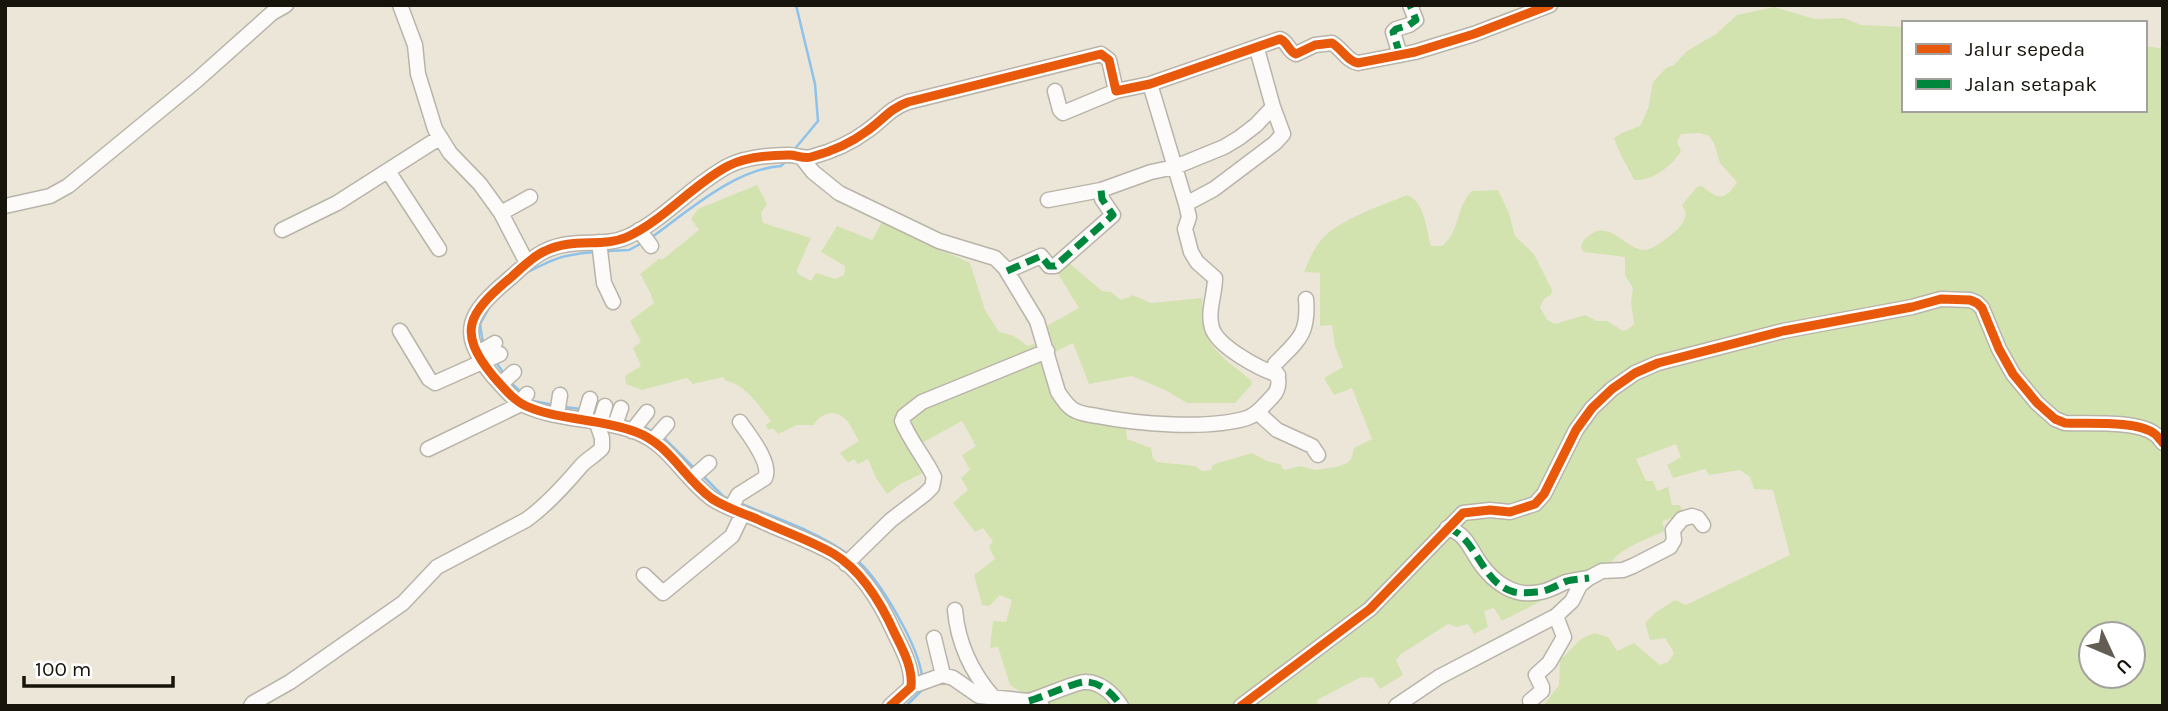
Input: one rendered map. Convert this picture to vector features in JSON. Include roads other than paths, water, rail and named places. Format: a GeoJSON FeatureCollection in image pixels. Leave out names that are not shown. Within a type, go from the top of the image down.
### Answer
{"type":"FeatureCollection","features":[{"type":"Feature","properties":{"kind":"street"},"geometry":{"type":"LineString","coordinates":[[5,206],[50,196],[68,186],[197,80],[272,13],[286,5]]}},
{"type":"Feature","properties":{"kind":"street"},"geometry":{"type":"LineString","coordinates":[[400,5],[415,45],[418,74],[439,138],[480,184],[501,213],[527,263]]}},
{"type":"Feature","properties":{"kind":"street"},"geometry":{"type":"LineString","coordinates":[[1400,55],[1394,33],[1396,29],[1416,20],[1410,5]]}},
{"type":"Feature","properties":{"kind":"street"},"geometry":{"type":"LineString","coordinates":[[1055,91],[1063,113],[1116,91],[1150,83],[1280,39],[1296,54],[1315,45],[1332,43],[1352,62],[1358,63],[1400,55],[1474,34],[1550,5]]}},
{"type":"Feature","properties":{"kind":"street"},"geometry":{"type":"LineString","coordinates":[[1186,204],[1214,189],[1283,134],[1257,49]]}},
{"type":"Feature","properties":{"kind":"street"},"geometry":{"type":"LineString","coordinates":[[852,558],[835,555],[736,504],[710,497],[701,470],[663,447],[660,431],[639,421],[559,405],[541,412],[523,399],[490,352],[470,336],[498,296],[516,281],[527,263],[540,253],[570,243],[600,249],[617,241],[645,238],[688,192],[729,166],[751,159],[780,155],[808,158],[852,141],[887,113],[908,102],[1101,54],[1109,60],[1116,91]]}},
{"type":"Feature","properties":{"kind":"street"},"geometry":{"type":"LineString","coordinates":[[1150,83],[1186,204],[1189,217],[1185,229],[1191,252],[1197,262],[1215,278],[1210,310],[1212,329],[1223,343],[1268,372],[1278,375]]}},
{"type":"Feature","properties":{"kind":"street"},"geometry":{"type":"LineString","coordinates":[[1048,200],[1101,190],[1151,172],[1175,167],[1224,147],[1256,125],[1273,107]]}},
{"type":"Feature","properties":{"kind":"street"},"geometry":{"type":"LineString","coordinates":[[282,230],[337,203],[439,138]]}},
{"type":"Feature","properties":{"kind":"street"},"geometry":{"type":"LineString","coordinates":[[799,157],[839,194],[939,241],[995,258],[1007,271],[1037,321],[1058,392],[1064,402],[1076,411],[1118,420],[1183,424],[1229,422],[1249,418],[1275,394],[1279,385],[1275,364],[1300,338],[1305,327],[1306,299]]}},
{"type":"Feature","properties":{"kind":"street"},"geometry":{"type":"LineString","coordinates":[[388,171],[439,249]]}},
{"type":"Feature","properties":{"kind":"street"},"geometry":{"type":"LineString","coordinates":[[1007,271],[1041,256],[1052,267],[1065,257],[1113,215],[1102,198],[1101,190]]}},
{"type":"Feature","properties":{"kind":"street"},"geometry":{"type":"LineString","coordinates":[[501,213],[530,197]]}},
{"type":"Feature","properties":{"kind":"street"},"geometry":{"type":"LineString","coordinates":[[600,249],[604,283],[613,302]]}},
{"type":"Feature","properties":{"kind":"street"},"geometry":{"type":"LineString","coordinates":[[1241,706],[1370,609],[1464,513],[1490,510],[1510,512],[1535,504],[1544,494],[1576,430],[1587,415],[1612,389],[1635,373],[1658,363],[1783,331],[1941,299],[1970,300],[1982,308],[2013,374],[2037,403],[2055,419],[2064,423],[2128,425],[2156,434],[2163,443]]}},
{"type":"Feature","properties":{"kind":"street"},"geometry":{"type":"LineString","coordinates":[[400,331],[435,383],[490,352]]}},
{"type":"Feature","properties":{"kind":"street"},"geometry":{"type":"LineString","coordinates":[[852,558],[891,520],[925,494],[934,482],[923,454],[902,421],[904,416],[922,402],[1047,351]]}},
{"type":"Feature","properties":{"kind":"street"},"geometry":{"type":"LineString","coordinates":[[428,449],[523,399]]}},
{"type":"Feature","properties":{"kind":"street"},"geometry":{"type":"LineString","coordinates":[[1257,412],[1277,430],[1312,446],[1318,455]]}},
{"type":"Feature","properties":{"kind":"street"},"geometry":{"type":"LineString","coordinates":[[251,706],[253,702],[290,682],[403,603],[437,567],[535,513],[559,493],[581,466],[602,448],[602,413]]}},
{"type":"Feature","properties":{"kind":"street"},"geometry":{"type":"LineString","coordinates":[[644,575],[663,593],[732,536],[736,504],[765,478],[768,471],[767,464],[740,422]]}},
{"type":"Feature","properties":{"kind":"street"},"geometry":{"type":"LineString","coordinates":[[1396,706],[1439,677],[1556,616],[1572,601],[1580,584],[1589,578],[1602,571],[1623,570],[1670,547],[1674,540],[1674,530],[1682,519],[1692,516],[1703,524]]}},
{"type":"Feature","properties":{"kind":"street"},"geometry":{"type":"LineString","coordinates":[[1447,528],[1456,531],[1500,585],[1513,592],[1540,593],[1568,581],[1589,578]]}},
{"type":"Feature","properties":{"kind":"street"},"geometry":{"type":"LineString","coordinates":[[852,558],[866,585],[887,614],[910,670],[926,680]]}},
{"type":"Feature","properties":{"kind":"street"},"geometry":{"type":"LineString","coordinates":[[955,610],[962,647],[973,670],[993,698]]}},
{"type":"Feature","properties":{"kind":"street"},"geometry":{"type":"LineString","coordinates":[[1530,701],[1542,691],[1537,673],[1549,663],[1564,637],[1556,616]]}},
{"type":"Feature","properties":{"kind":"street"},"geometry":{"type":"LineString","coordinates":[[926,680],[934,638]]}},
{"type":"Feature","properties":{"kind":"street"},"geometry":{"type":"LineString","coordinates":[[890,706],[911,687],[926,680],[953,678],[979,696],[1035,703],[1083,682],[1099,685],[1115,696],[1121,706]]}},
{"type":"Feature","properties":{"kind":"waterway"},"geometry":{"type":"LineString","coordinates":[[793,151],[818,121],[815,84],[796,5]]}},
{"type":"Feature","properties":{"kind":"waterway"},"geometry":{"type":"LineString","coordinates":[[652,237],[729,183],[764,169],[781,166],[785,162]]}},
{"type":"Feature","properties":{"kind":"waterway"},"geometry":{"type":"LineString","coordinates":[[607,251],[629,250],[644,242]]}},
{"type":"Feature","properties":{"kind":"waterway"},"geometry":{"type":"LineString","coordinates":[[524,274],[559,258],[597,252]]}},
{"type":"Feature","properties":{"kind":"waterway"},"geometry":{"type":"LineString","coordinates":[[483,344],[480,324],[489,308]]}},
{"type":"Feature","properties":{"kind":"waterway"},"geometry":{"type":"LineString","coordinates":[[495,361],[505,375]]}},
{"type":"Feature","properties":{"kind":"waterway"},"geometry":{"type":"LineString","coordinates":[[511,383],[522,393]]}},
{"type":"Feature","properties":{"kind":"waterway"},"geometry":{"type":"LineString","coordinates":[[533,401],[554,405]]}},
{"type":"Feature","properties":{"kind":"waterway"},"geometry":{"type":"LineString","coordinates":[[564,407],[581,409]]}},
{"type":"Feature","properties":{"kind":"waterway"},"geometry":{"type":"LineString","coordinates":[[641,425],[654,432]]}},
{"type":"Feature","properties":{"kind":"waterway"},"geometry":{"type":"LineString","coordinates":[[663,437],[695,469]]}},
{"type":"Feature","properties":{"kind":"waterway"},"geometry":{"type":"LineString","coordinates":[[703,476],[729,499]]}},
{"type":"Feature","properties":{"kind":"waterway"},"geometry":{"type":"LineString","coordinates":[[739,503],[810,532],[849,555]]}},
{"type":"Feature","properties":{"kind":"waterway"},"geometry":{"type":"LineString","coordinates":[[858,561],[877,583],[897,615],[914,648],[922,676]]}},
{"type":"Feature","properties":{"kind":"waterway"},"geometry":{"type":"LineString","coordinates":[[906,706],[923,689]]}}]}
